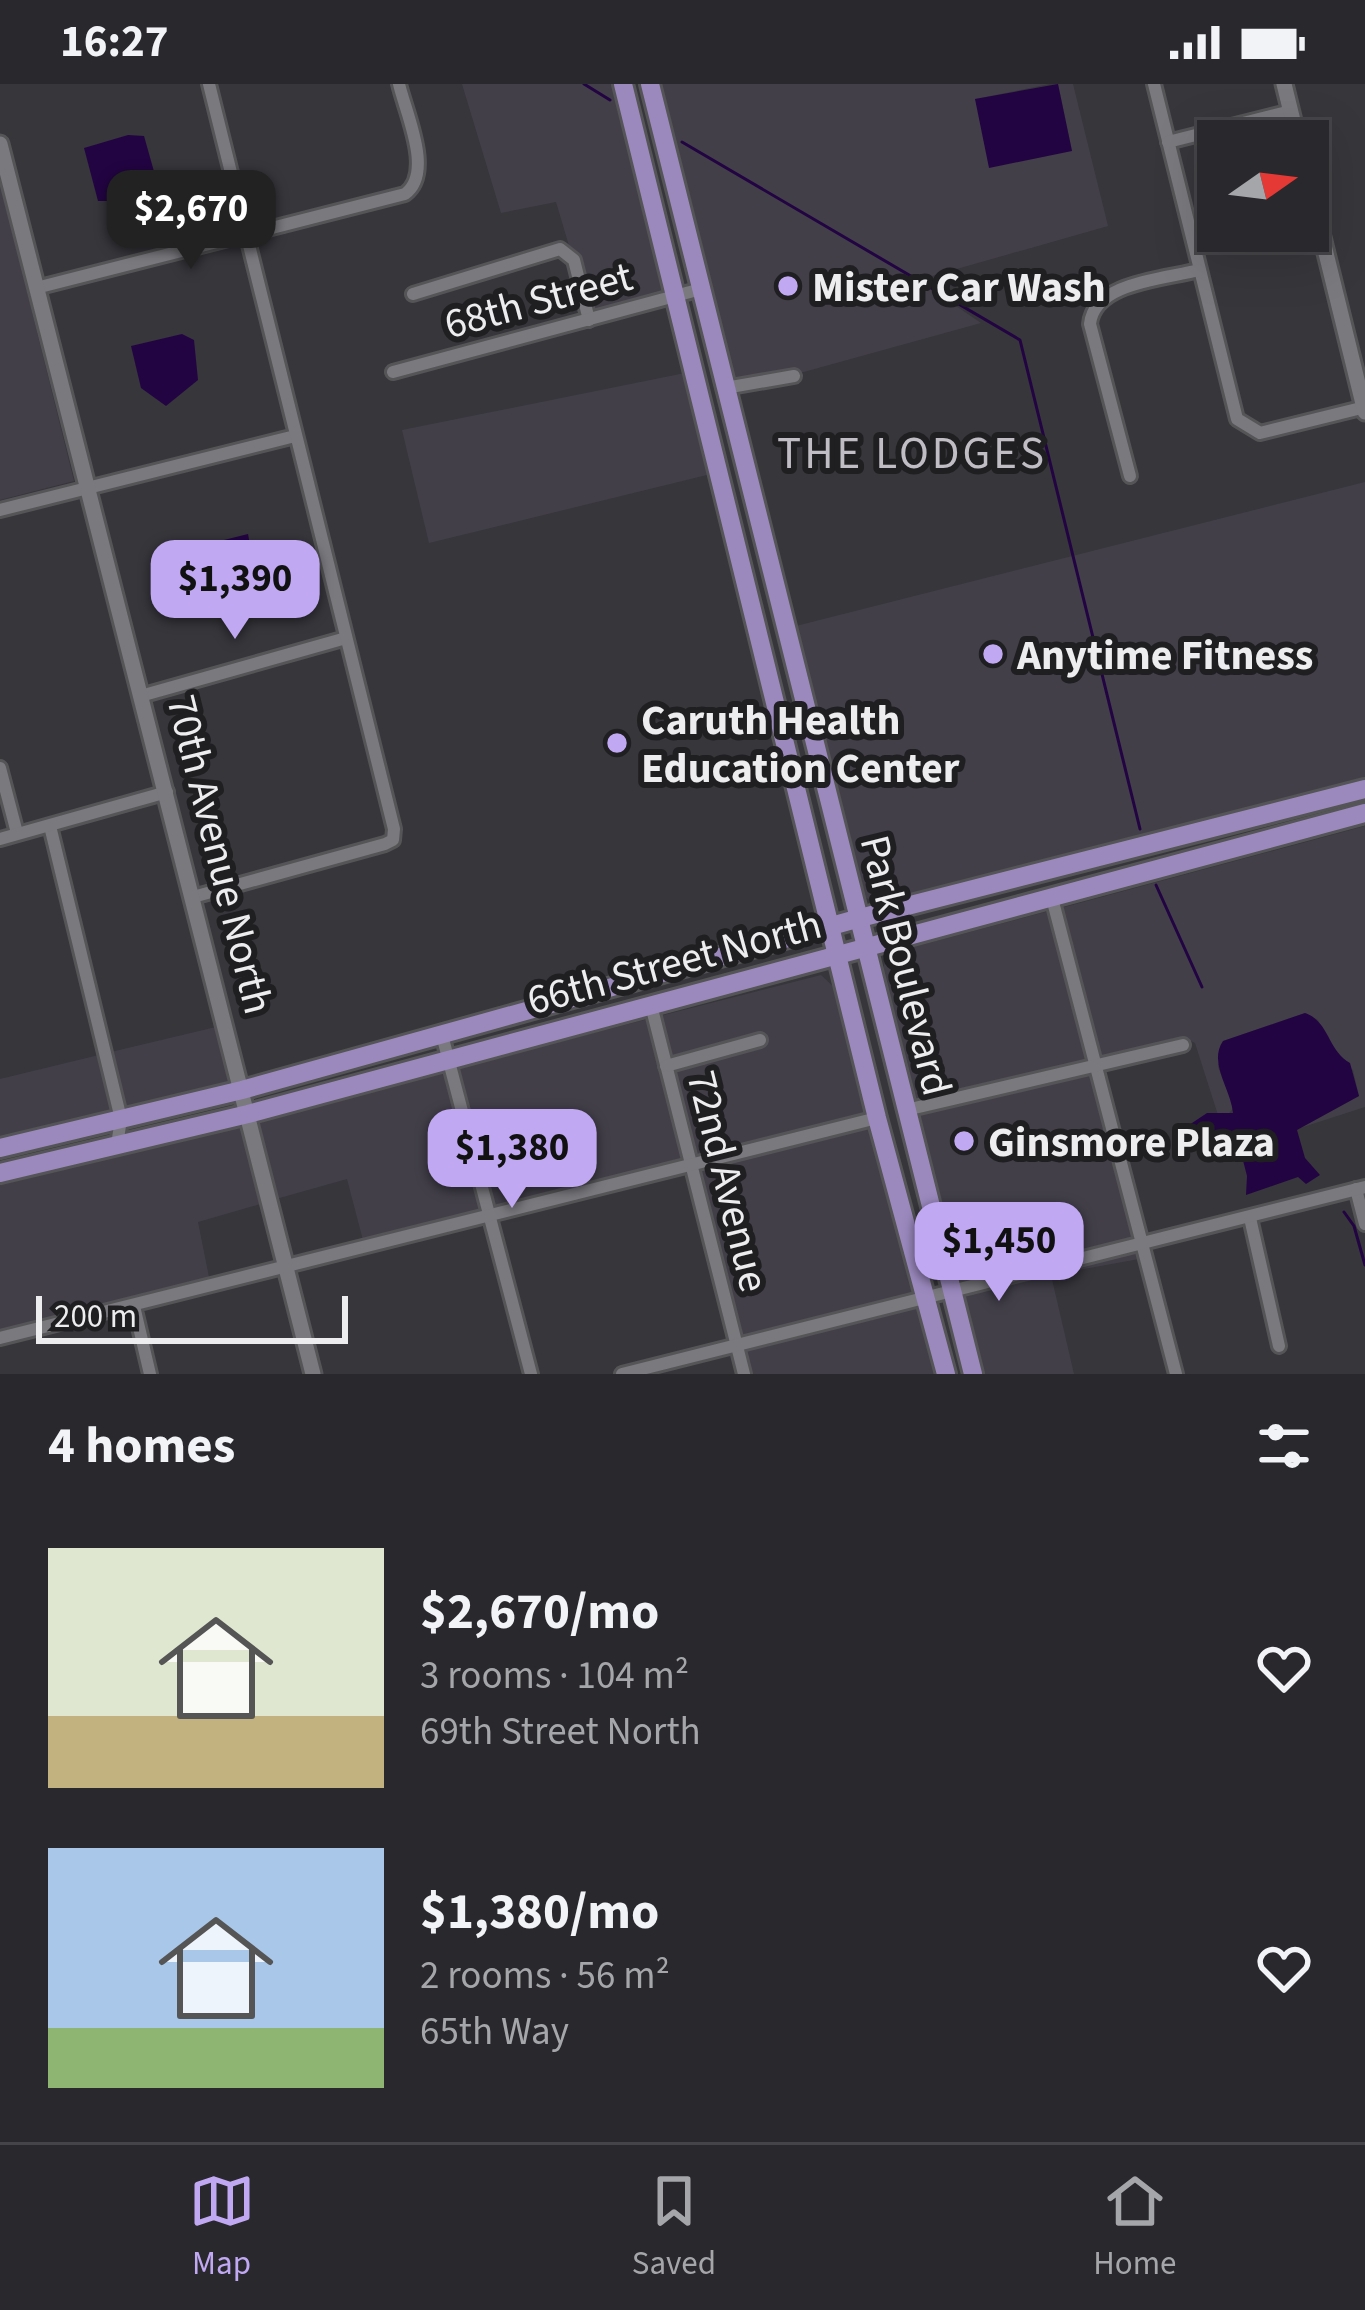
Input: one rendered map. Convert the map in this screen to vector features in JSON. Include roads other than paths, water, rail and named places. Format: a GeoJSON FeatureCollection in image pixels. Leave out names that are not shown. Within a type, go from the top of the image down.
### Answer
{"type":"FeatureCollection","features":[{"type":"Feature","properties":{"kind":"main road","name":"Park Boulevard"},"geometry":{"type":"LineString","coordinates":[[623,84],[877,1118],[946,1374]]}},
{"type":"Feature","properties":{"kind":"main road","name":"Park Boulevard"},"geometry":{"type":"LineString","coordinates":[[650,84],[974,1374]]}},
{"type":"Feature","properties":{"kind":"main road"},"geometry":{"type":"LineString","coordinates":[[747,578],[758,580],[776,633],[791,649]]}},
{"type":"Feature","properties":{"kind":"main road","name":"66th Street North"},"geometry":{"type":"LineString","coordinates":[[0,1148],[242,1090],[830,926],[1365,789]]}},
{"type":"Feature","properties":{"kind":"main road","name":"66th Street North"},"geometry":{"type":"LineString","coordinates":[[0,1173],[248,1114],[1365,813]]}},
{"type":"Feature","properties":{"kind":"street"},"geometry":{"type":"LineString","coordinates":[[193,897],[393,840],[209,84]]}},
{"type":"Feature","properties":{"kind":"street"},"geometry":{"type":"LineString","coordinates":[[36,288],[406,194],[416,187],[420,171],[399,84]]}},
{"type":"Feature","properties":{"kind":"street"},"geometry":{"type":"LineString","coordinates":[[1154,84],[1234,413],[1245,428],[1263,432],[1365,409],[1326,252]]}},
{"type":"Feature","properties":{"kind":"street"},"geometry":{"type":"LineString","coordinates":[[1284,84],[1293,120]]}},
{"type":"Feature","properties":{"kind":"street"},"geometry":{"type":"LineString","coordinates":[[1168,142],[1291,111]]}},
{"type":"Feature","properties":{"kind":"street","name":"70th Avenue North"},"geometry":{"type":"LineString","coordinates":[[0,144],[314,1374]]}},
{"type":"Feature","properties":{"kind":"street"},"geometry":{"type":"LineString","coordinates":[[413,294],[560,249],[574,260],[589,320]]}},
{"type":"Feature","properties":{"kind":"street"},"geometry":{"type":"LineString","coordinates":[[1130,476],[1090,324],[1091,310],[1108,294],[1199,270]]}},
{"type":"Feature","properties":{"kind":"street","name":"68th Street"},"geometry":{"type":"LineString","coordinates":[[392,373],[701,289]]}},
{"type":"Feature","properties":{"kind":"street"},"geometry":{"type":"LineString","coordinates":[[725,388],[794,376]]}},
{"type":"Feature","properties":{"kind":"street"},"geometry":{"type":"LineString","coordinates":[[0,510],[295,436]]}},
{"type":"Feature","properties":{"kind":"street"},"geometry":{"type":"LineString","coordinates":[[144,695],[346,638]]}},
{"type":"Feature","properties":{"kind":"street"},"geometry":{"type":"LineString","coordinates":[[0,768],[17,833]]}},
{"type":"Feature","properties":{"kind":"street"},"geometry":{"type":"LineString","coordinates":[[0,839],[167,792]]}},
{"type":"Feature","properties":{"kind":"street"},"geometry":{"type":"LineString","coordinates":[[50,826],[121,1119],[117,1145]]}},
{"type":"Feature","properties":{"kind":"street"},"geometry":{"type":"LineString","coordinates":[[1052,898],[1176,1374]]}},
{"type":"Feature","properties":{"kind":"street","name":"72nd Avenue"},"geometry":{"type":"LineString","coordinates":[[651,1005],[744,1374]]}},
{"type":"Feature","properties":{"kind":"street"},"geometry":{"type":"LineString","coordinates":[[442,1035],[531,1374]]}},
{"type":"Feature","properties":{"kind":"street"},"geometry":{"type":"LineString","coordinates":[[666,1066],[760,1040]]}},
{"type":"Feature","properties":{"kind":"street"},"geometry":{"type":"LineString","coordinates":[[906,1110],[1183,1045]]}},
{"type":"Feature","properties":{"kind":"street"},"geometry":{"type":"LineString","coordinates":[[0,1338],[877,1118]]}},
{"type":"Feature","properties":{"kind":"street"},"geometry":{"type":"LineString","coordinates":[[622,1374],[1360,1188],[1365,1225]]}},
{"type":"Feature","properties":{"kind":"street"},"geometry":{"type":"LineString","coordinates":[[1250,1217],[1280,1346]]}},
{"type":"Feature","properties":{"kind":"street"},"geometry":{"type":"LineString","coordinates":[[134,1306],[150,1374]]}},
{"type":"Feature","properties":{"kind":"waterway"},"geometry":{"type":"LineString","coordinates":[[584,84],[610,100]]}},
{"type":"Feature","properties":{"kind":"waterway"},"geometry":{"type":"LineString","coordinates":[[682,142],[1020,340],[1140,829]]}},
{"type":"Feature","properties":{"kind":"waterway"},"geometry":{"type":"LineString","coordinates":[[1156,885],[1202,987]]}},
{"type":"Feature","properties":{"kind":"waterway"},"geometry":{"type":"LineString","coordinates":[[1344,1212],[1354,1226],[1365,1265]]}},
{"type":"Feature","properties":{"kind":"place","name":"Mister Car Wash"},"geometry":{"type":"Point","coordinates":[788,286]}},
{"type":"Feature","properties":{"kind":"place","name":"Anytime Fitness"},"geometry":{"type":"Point","coordinates":[993,654]}},
{"type":"Feature","properties":{"kind":"place","name":"Caruth Health Education Center"},"geometry":{"type":"Point","coordinates":[617,743]}},
{"type":"Feature","properties":{"kind":"place","name":"Ginsmore Plaza"},"geometry":{"type":"Point","coordinates":[964,1141]}},
{"type":"Feature","properties":{"kind":"district","name":"THE LODGES"},"geometry":{"type":"Point","coordinates":[912,452]}}]}
